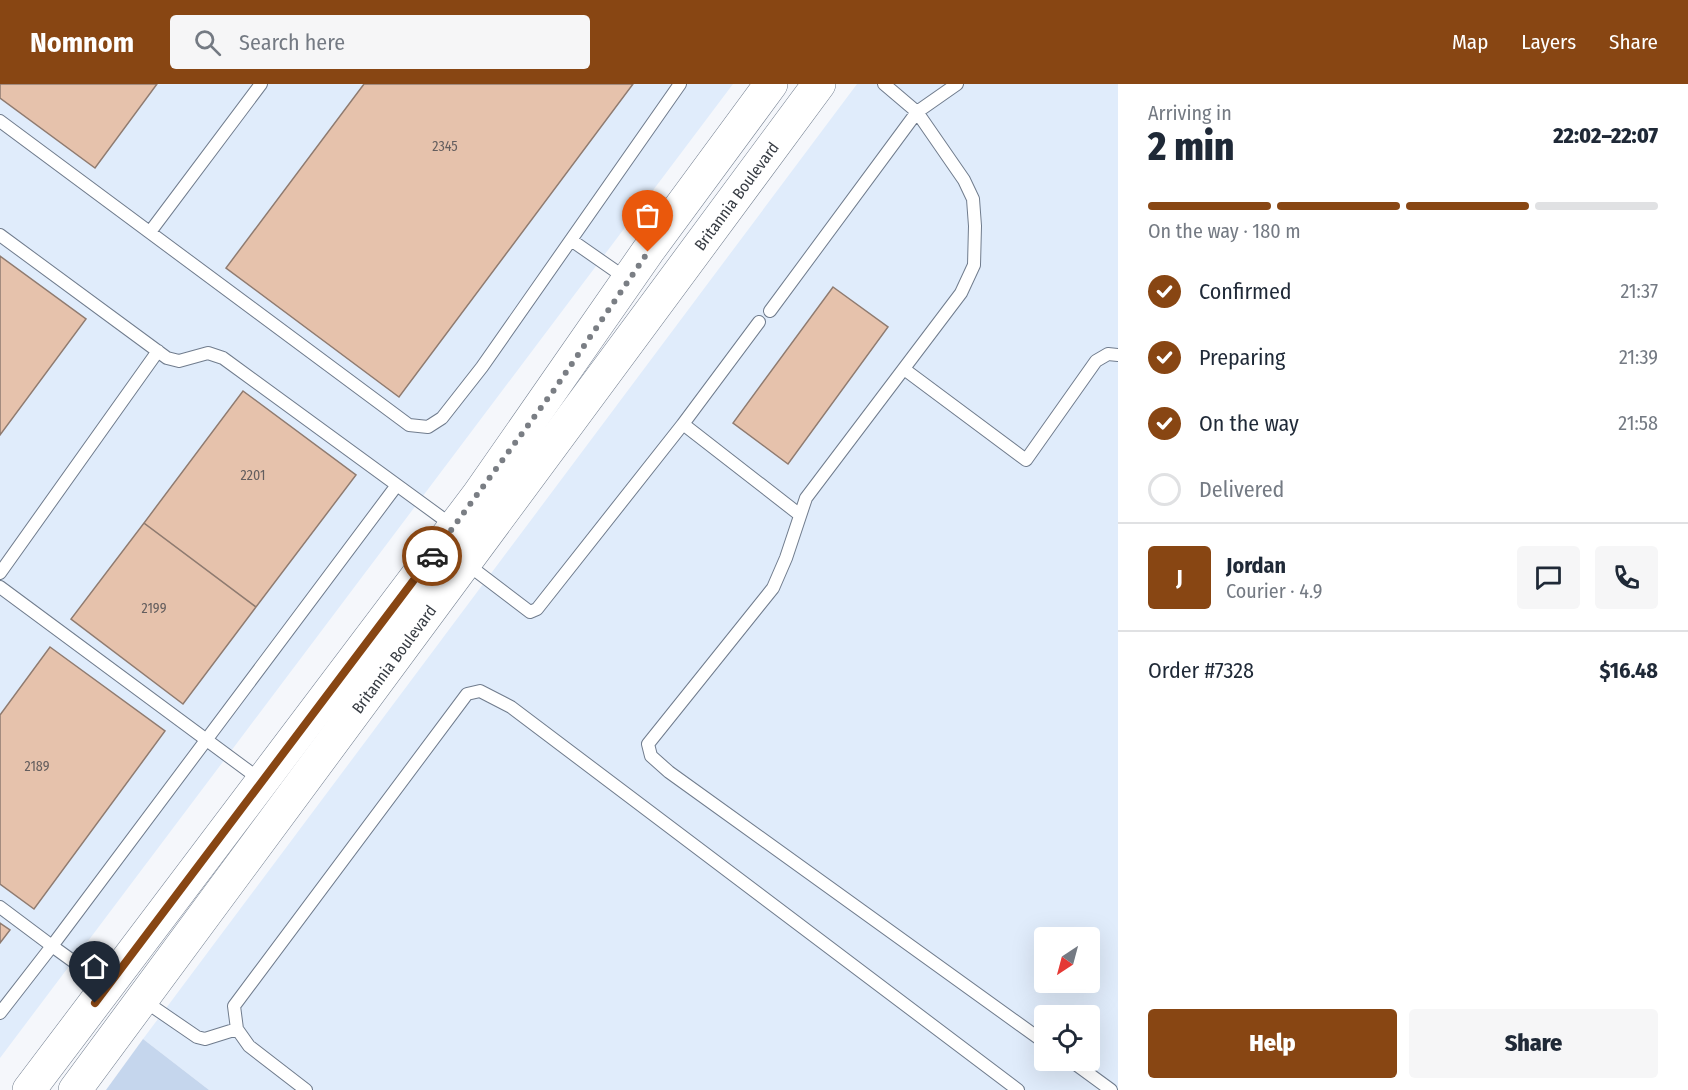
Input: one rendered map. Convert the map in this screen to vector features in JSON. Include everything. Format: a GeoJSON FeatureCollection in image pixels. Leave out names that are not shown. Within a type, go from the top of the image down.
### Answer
{"type":"FeatureCollection","features":[{"type":"Feature","properties":{"kind":"main road","name":"Britannia Boulevard"},"geometry":{"type":"LineString","coordinates":[[29,1090],[454,527],[554,390],[628,279],[771,84]]}},
{"type":"Feature","properties":{"kind":"main road","name":"Britannia Boulevard"},"geometry":{"type":"LineString","coordinates":[[75,1090],[819,84]]}},
{"type":"Feature","properties":{"kind":"lane"},"geometry":{"type":"LineString","coordinates":[[150,232],[261,84]]}},
{"type":"Feature","properties":{"kind":"lane"},"geometry":{"type":"LineString","coordinates":[[0,121],[409,424],[428,427],[442,418],[482,368],[680,84]]}},
{"type":"Feature","properties":{"kind":"lane"},"geometry":{"type":"LineString","coordinates":[[884,84],[917,112],[964,180],[973,199],[974,265],[961,293],[806,498],[773,588],[648,744],[651,756],[679,779],[1034,1035]]}},
{"type":"Feature","properties":{"kind":"lane"},"geometry":{"type":"LineString","coordinates":[[770,311],[917,112],[957,84]]}},
{"type":"Feature","properties":{"kind":"lane"},"geometry":{"type":"LineString","coordinates":[[0,235],[167,358],[179,361],[208,353],[223,358],[454,527]]}},
{"type":"Feature","properties":{"kind":"lane"},"geometry":{"type":"LineString","coordinates":[[571,240],[628,279]]}},
{"type":"Feature","properties":{"kind":"lane"},"geometry":{"type":"LineString","coordinates":[[466,562],[530,612],[537,609],[683,424],[759,322]]}},
{"type":"Feature","properties":{"kind":"lane"},"geometry":{"type":"LineString","coordinates":[[0,573],[158,351]]}},
{"type":"Feature","properties":{"kind":"lane"},"geometry":{"type":"LineString","coordinates":[[904,369],[1026,460],[1096,361],[1108,354],[1118,355]]}},
{"type":"Feature","properties":{"kind":"lane"},"geometry":{"type":"LineString","coordinates":[[683,424],[800,515]]}},
{"type":"Feature","properties":{"kind":"lane"},"geometry":{"type":"LineString","coordinates":[[0,1013],[397,485]]}},
{"type":"Feature","properties":{"kind":"lane"},"geometry":{"type":"LineString","coordinates":[[0,587],[263,781]]}},
{"type":"Feature","properties":{"kind":"lane"},"geometry":{"type":"LineString","coordinates":[[306,1090],[249,1046],[237,1029],[234,1006],[467,694],[480,691],[511,707],[1018,1090]]}},
{"type":"Feature","properties":{"kind":"lane"},"geometry":{"type":"LineString","coordinates":[[0,907],[108,986]]}},
{"type":"Feature","properties":{"kind":"lane"},"geometry":{"type":"LineString","coordinates":[[142,1000],[197,1037],[205,1039],[237,1029]]}},
{"type":"Feature","properties":{"kind":"lane"},"geometry":{"type":"LineString","coordinates":[[1085,1071],[1111,1090]]}},
{"type":"Feature","properties":{"kind":"shaded area"},"geometry":{"type":"Polygon","coordinates":[[[0,84],[733,84],[0,1058],[0,84]]]}},
{"type":"Feature","properties":{"kind":"shaded area"},"geometry":{"type":"Polygon","coordinates":[[[857,84],[1118,84],[1118,1090],[209,1090],[143,1039],[857,84]]]}},
{"type":"Feature","properties":{"kind":"shaded area"},"geometry":{"type":"Polygon","coordinates":[[[143,1039],[209,1090],[106,1090],[143,1039]]]}},
{"type":"Feature","properties":{"kind":"building"},"geometry":{"type":"Polygon","coordinates":[[[0,84],[157,84],[95,168],[0,98],[0,84]]]}},
{"type":"Feature","properties":{"kind":"building"},"geometry":{"type":"Polygon","coordinates":[[[364,84],[633,84],[399,397],[226,268],[364,84]]]}},
{"type":"Feature","properties":{"kind":"building"},"geometry":{"type":"Polygon","coordinates":[[[0,256],[86,319],[0,435],[0,256]]]}},
{"type":"Feature","properties":{"kind":"building"},"geometry":{"type":"Polygon","coordinates":[[[833,287],[888,327],[788,464],[733,423],[833,287]]]}},
{"type":"Feature","properties":{"kind":"building"},"geometry":{"type":"Polygon","coordinates":[[[243,391],[356,475],[256,607],[144,523],[243,391]]]}},
{"type":"Feature","properties":{"kind":"building"},"geometry":{"type":"Polygon","coordinates":[[[144,523],[256,607],[183,704],[71,619],[144,523]]]}},
{"type":"Feature","properties":{"kind":"building"},"geometry":{"type":"Polygon","coordinates":[[[50,647],[165,731],[34,909],[0,884],[0,715],[50,647]]]}},
{"type":"Feature","properties":{"kind":"building"},"geometry":{"type":"Polygon","coordinates":[[[0,923],[10,930],[0,943],[0,923]]]}},
{"type":"Feature","properties":{"kind":"way so far"},"geometry":{"type":"LineString","coordinates":[[432,556],[554,390],[596,325],[648,252]]}},
{"type":"Feature","properties":{"kind":"route"},"geometry":{"type":"LineString","coordinates":[[95,1003],[432,556]]}}]}
